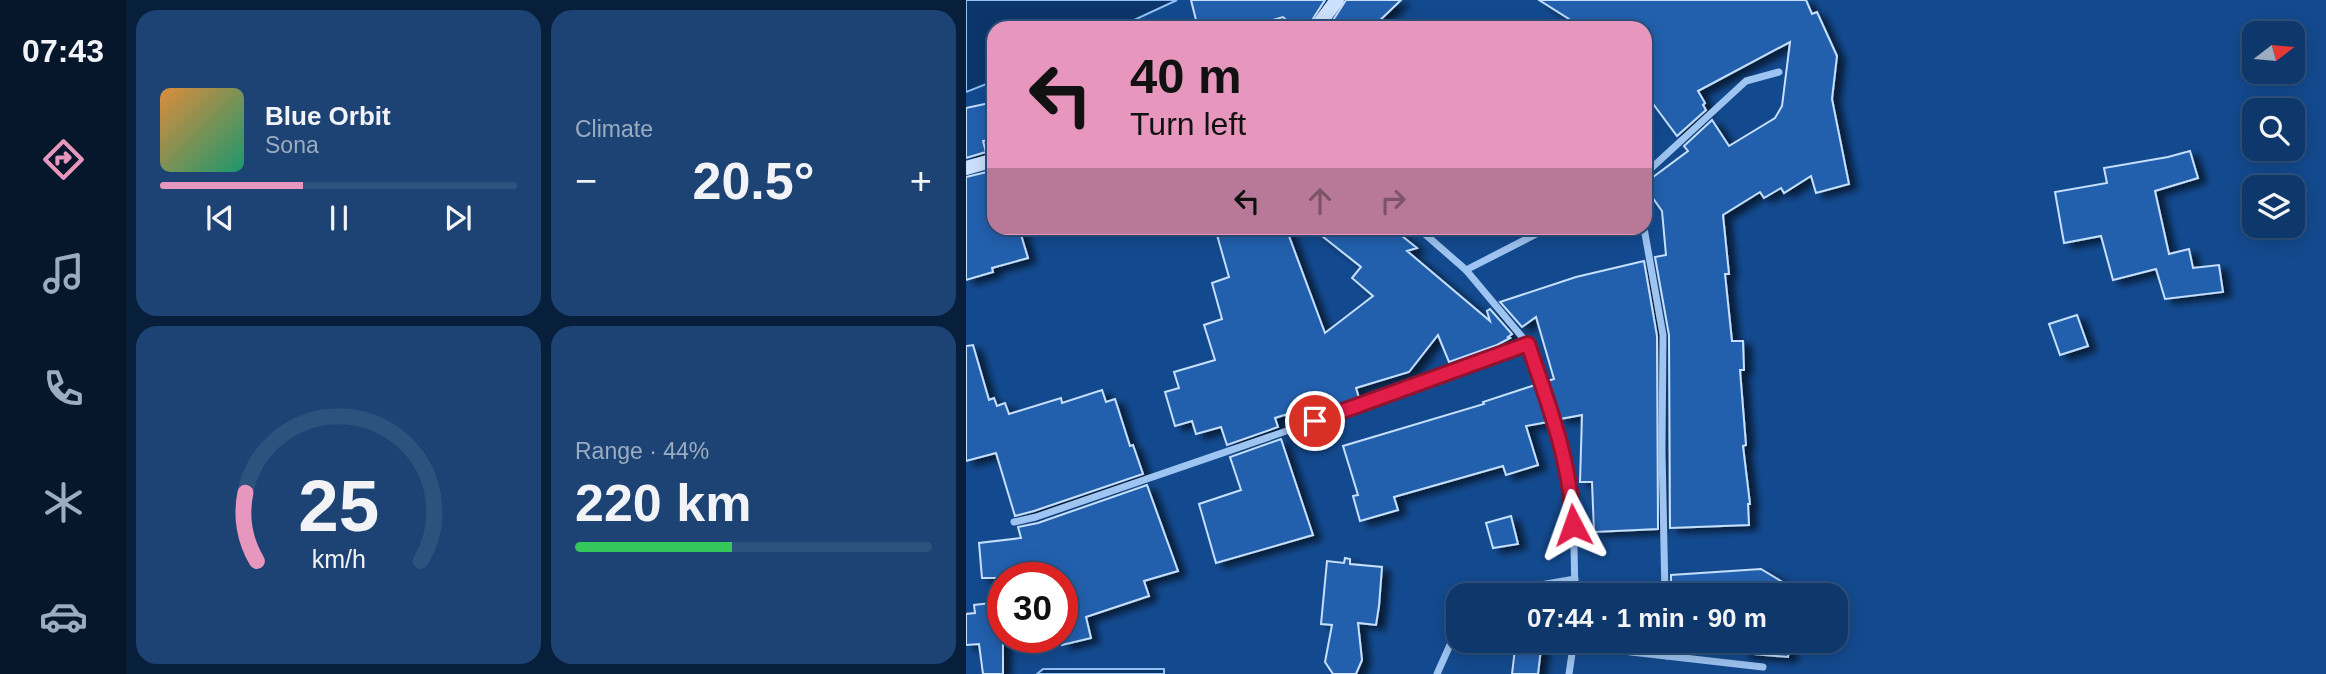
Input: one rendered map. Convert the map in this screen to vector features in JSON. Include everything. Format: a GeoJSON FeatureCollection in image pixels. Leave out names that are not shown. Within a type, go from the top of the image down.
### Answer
{"type":"FeatureCollection","features":[{"type":"Feature","properties":{"kind":"main road"},"geometry":{"type":"LineString","coordinates":[[1321,21],[1337,0]]}},
{"type":"Feature","properties":{"kind":"main road"},"geometry":{"type":"LineString","coordinates":[[966,168],[987,162]]}},
{"type":"Feature","properties":{"kind":"street"},"geometry":{"type":"LineString","coordinates":[[1652,168],[1746,81],[1779,72]]}},
{"type":"Feature","properties":{"kind":"street"},"geometry":{"type":"LineString","coordinates":[[1426,235],[1466,270],[1528,344],[1559,436],[1573,498],[1575,583]]}},
{"type":"Feature","properties":{"kind":"street"},"geometry":{"type":"LineString","coordinates":[[1466,270],[1534,235]]}},
{"type":"Feature","properties":{"kind":"street"},"geometry":{"type":"LineString","coordinates":[[1645,235],[1662,334],[1665,583]]}},
{"type":"Feature","properties":{"kind":"street"},"geometry":{"type":"LineString","coordinates":[[1014,522],[1036,517],[1321,419],[1528,344]]}},
{"type":"Feature","properties":{"kind":"street"},"geometry":{"type":"LineString","coordinates":[[1552,583],[1575,579]]}},
{"type":"Feature","properties":{"kind":"street"},"geometry":{"type":"LineString","coordinates":[[1437,674],[1446,653]]}},
{"type":"Feature","properties":{"kind":"street"},"geometry":{"type":"LineString","coordinates":[[1569,674],[1572,653]]}},
{"type":"Feature","properties":{"kind":"street"},"geometry":{"type":"LineString","coordinates":[[1640,653],[1763,667]]}},
{"type":"Feature","properties":{"kind":"water"},"geometry":{"type":"Polygon","coordinates":[[[966,0],[1177,0],[1132,21],[987,21],[987,84],[966,92],[966,0]]]}},
{"type":"Feature","properties":{"kind":"water"},"geometry":{"type":"Polygon","coordinates":[[[1043,669],[1164,669],[1164,674],[1037,674],[1043,669]]]}},
{"type":"Feature","properties":{"kind":"building"},"geometry":{"type":"Polygon","coordinates":[[[1191,0],[1325,0],[1312,21],[1287,21],[1283,17],[1269,21],[1196,21],[1191,0]]]}},
{"type":"Feature","properties":{"kind":"building"},"geometry":{"type":"Polygon","coordinates":[[[1346,0],[1401,0],[1379,21],[1332,21],[1346,0]]]}},
{"type":"Feature","properties":{"kind":"building"},"geometry":{"type":"Polygon","coordinates":[[[1539,0],[1806,0],[1812,14],[1817,12],[1837,56],[1832,99],[1849,184],[1816,193],[1811,176],[1784,193],[1781,188],[1764,198],[1760,192],[1723,215],[1729,274],[1725,274],[1732,341],[1743,341],[1744,370],[1740,370],[1746,445],[1743,446],[1750,504],[1749,525],[1670,528],[1669,335],[1655,257],[1666,255],[1662,211],[1652,197],[1652,178],[1688,151],[1684,146],[1712,120],[1729,146],[1775,118],[1782,106],[1790,42],[1698,91],[1706,110],[1677,136],[1652,102],[1652,21],[1568,21],[1569,19],[1539,0]]]}},
{"type":"Feature","properties":{"kind":"building"},"geometry":{"type":"Polygon","coordinates":[[[987,104],[987,140],[983,141],[986,152],[966,158],[966,108],[987,104]]]}},
{"type":"Feature","properties":{"kind":"building"},"geometry":{"type":"Polygon","coordinates":[[[2190,151],[2198,178],[2155,191],[2169,254],[2189,249],[2193,268],[2219,265],[2223,292],[2165,299],[2156,269],[2113,280],[2101,236],[2064,243],[2055,192],[2107,183],[2104,168],[2190,151]]]}},
{"type":"Feature","properties":{"kind":"building"},"geometry":{"type":"Polygon","coordinates":[[[987,172],[987,235],[1021,235],[1028,258],[992,268],[993,272],[966,280],[966,177],[987,172]]]}},
{"type":"Feature","properties":{"kind":"building"},"geometry":{"type":"Polygon","coordinates":[[[1217,235],[1289,235],[1325,333],[1373,296],[1352,278],[1361,267],[1321,235],[1401,235],[1417,248],[1407,251],[1490,321],[1487,311],[1490,309],[1512,334],[1497,345],[1449,362],[1438,335],[1409,372],[1356,388],[1359,398],[1331,409],[1329,401],[1275,418],[1278,427],[1227,445],[1221,427],[1196,434],[1192,421],[1175,426],[1165,392],[1179,388],[1174,372],[1215,360],[1204,325],[1222,319],[1212,283],[1229,277],[1217,235]]]}},
{"type":"Feature","properties":{"kind":"building"},"geometry":{"type":"Polygon","coordinates":[[[1644,261],[1657,336],[1658,529],[1594,532],[1592,482],[1580,482],[1582,415],[1560,419],[1547,381],[1554,379],[1536,317],[1522,327],[1500,302],[1576,277],[1644,261]]]}},
{"type":"Feature","properties":{"kind":"building"},"geometry":{"type":"Polygon","coordinates":[[[2077,315],[2088,346],[2060,355],[2049,324],[2077,315]]]}},
{"type":"Feature","properties":{"kind":"building"},"geometry":{"type":"Polygon","coordinates":[[[973,345],[989,400],[994,398],[997,406],[1005,403],[1009,414],[1061,398],[1062,403],[1102,390],[1106,402],[1115,399],[1130,446],[1133,445],[1143,474],[1015,516],[996,453],[966,461],[966,346],[973,345]]]}},
{"type":"Feature","properties":{"kind":"building"},"geometry":{"type":"Polygon","coordinates":[[[1535,385],[1548,422],[1526,426],[1538,465],[1506,475],[1503,466],[1394,497],[1398,510],[1360,521],[1353,496],[1358,495],[1343,446],[1484,404],[1483,402],[1535,385]]]}},
{"type":"Feature","properties":{"kind":"building"},"geometry":{"type":"Polygon","coordinates":[[[1281,439],[1313,535],[1216,563],[1199,504],[1241,490],[1230,457],[1281,439]]]}},
{"type":"Feature","properties":{"kind":"building"},"geometry":{"type":"Polygon","coordinates":[[[1147,485],[1178,571],[1144,581],[1149,596],[1086,617],[1091,638],[1078,641],[1078,562],[987,562],[987,578],[982,578],[979,543],[1021,538],[1018,527],[1038,523],[1147,485]]]}},
{"type":"Feature","properties":{"kind":"building"},"geometry":{"type":"Polygon","coordinates":[[[1511,516],[1518,544],[1493,548],[1486,523],[1511,516]]]}},
{"type":"Feature","properties":{"kind":"building"},"geometry":{"type":"Polygon","coordinates":[[[1345,558],[1350,559],[1350,564],[1382,567],[1379,606],[1376,625],[1358,623],[1362,660],[1356,674],[1333,674],[1325,662],[1332,625],[1321,624],[1327,561],[1344,563],[1345,558]]]}},
{"type":"Feature","properties":{"kind":"building"},"geometry":{"type":"Polygon","coordinates":[[[1761,569],[1784,583],[1671,583],[1671,575],[1761,569]]]}},
{"type":"Feature","properties":{"kind":"building"},"geometry":{"type":"Polygon","coordinates":[[[987,604],[987,653],[1003,653],[1003,674],[983,674],[979,644],[966,645],[966,614],[975,613],[974,605],[987,604]]]}},
{"type":"Feature","properties":{"kind":"building"},"geometry":{"type":"Polygon","coordinates":[[[1514,653],[1540,653],[1538,674],[1512,674],[1514,653]]]}},
{"type":"Feature","properties":{"kind":"building"},"geometry":{"type":"Polygon","coordinates":[[[1743,653],[1788,653],[1788,657],[1743,653]]]}},
{"type":"Feature","properties":{"kind":"route"},"geometry":{"type":"LineString","coordinates":[[1315,421],[1528,344],[1559,436],[1573,498],[1573,525]]}}]}
